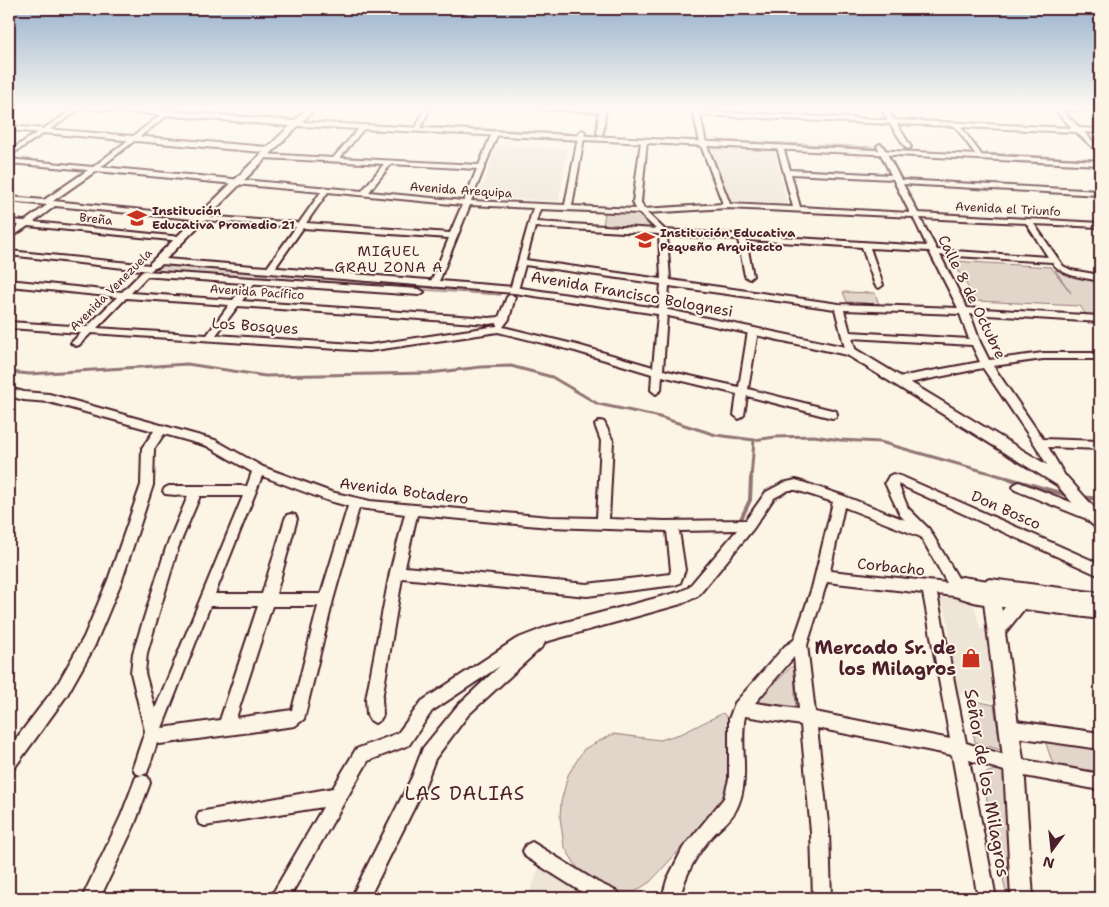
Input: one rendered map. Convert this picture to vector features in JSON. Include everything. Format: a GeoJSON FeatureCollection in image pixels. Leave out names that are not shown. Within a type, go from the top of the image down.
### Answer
{"type":"FeatureCollection","features":[{"type":"Feature","properties":{"kind":"street"},"geometry":{"type":"LineString","coordinates":[[45,203],[120,149]]}},
{"type":"Feature","properties":{"kind":"street"},"geometry":{"type":"LineString","coordinates":[[220,149],[483,164]]}},
{"type":"Feature","properties":{"kind":"street","name":"Avenida Venezuela"},"geometry":{"type":"LineString","coordinates":[[76,343],[86,329],[203,218],[270,149]]}},
{"type":"Feature","properties":{"kind":"street"},"geometry":{"type":"LineString","coordinates":[[337,157],[343,149]]}},
{"type":"Feature","properties":{"kind":"street"},"geometry":{"type":"LineString","coordinates":[[434,284],[489,149]]}},
{"type":"Feature","properties":{"kind":"street"},"geometry":{"type":"LineString","coordinates":[[568,207],[578,149]]}},
{"type":"Feature","properties":{"kind":"street"},"geometry":{"type":"LineString","coordinates":[[643,149],[637,202],[641,211],[663,232],[664,312],[656,390]]}},
{"type":"Feature","properties":{"kind":"street"},"geometry":{"type":"LineString","coordinates":[[705,149],[727,206]]}},
{"type":"Feature","properties":{"kind":"street"},"geometry":{"type":"LineString","coordinates":[[781,149],[797,209]]}},
{"type":"Feature","properties":{"kind":"street","name":"Calle 8 de Octubre"},"geometry":{"type":"LineString","coordinates":[[881,149],[964,311],[975,342],[986,364],[1040,444],[1063,482]]}},
{"type":"Feature","properties":{"kind":"street"},"geometry":{"type":"LineString","coordinates":[[887,149],[1100,158]]}},
{"type":"Feature","properties":{"kind":"street"},"geometry":{"type":"LineString","coordinates":[[931,149],[1100,163]]}},
{"type":"Feature","properties":{"kind":"street"},"geometry":{"type":"LineString","coordinates":[[975,149],[978,154]]}},
{"type":"Feature","properties":{"kind":"street"},"geometry":{"type":"LineString","coordinates":[[337,157],[389,162],[483,164]]}},
{"type":"Feature","properties":{"kind":"street","name":"Avenida Arequipa"},"geometry":{"type":"LineString","coordinates":[[9,160],[467,202],[641,211],[727,206],[914,215]]}},
{"type":"Feature","properties":{"kind":"street"},"geometry":{"type":"LineString","coordinates":[[364,193],[389,162]]}},
{"type":"Feature","properties":{"kind":"street"},"geometry":{"type":"LineString","coordinates":[[787,172],[1100,193]]}},
{"type":"Feature","properties":{"kind":"street"},"geometry":{"type":"LineString","coordinates":[[270,269],[326,190]]}},
{"type":"Feature","properties":{"kind":"street"},"geometry":{"type":"LineString","coordinates":[[9,199],[203,218],[453,236]]}},
{"type":"Feature","properties":{"kind":"street"},"geometry":{"type":"LineString","coordinates":[[9,237],[54,203]]}},
{"type":"Feature","properties":{"kind":"street"},"geometry":{"type":"LineString","coordinates":[[537,206],[513,294],[504,319],[498,329],[577,348],[658,372],[832,414]]}},
{"type":"Feature","properties":{"kind":"street","name":"Avenida el Triunfo"},"geometry":{"type":"LineString","coordinates":[[914,215],[1100,225]]}},
{"type":"Feature","properties":{"kind":"street"},"geometry":{"type":"LineString","coordinates":[[1028,221],[1060,268],[1069,272],[1100,278]]}},
{"type":"Feature","properties":{"kind":"street","name":"Breña"},"geometry":{"type":"LineString","coordinates":[[9,222],[181,238]]}},
{"type":"Feature","properties":{"kind":"street"},"geometry":{"type":"LineString","coordinates":[[532,224],[865,245],[1054,260]]}},
{"type":"Feature","properties":{"kind":"street"},"geometry":{"type":"LineString","coordinates":[[742,237],[749,276]]}},
{"type":"Feature","properties":{"kind":"street"},"geometry":{"type":"LineString","coordinates":[[865,245],[879,285]]}},
{"type":"Feature","properties":{"kind":"street"},"geometry":{"type":"LineString","coordinates":[[9,253],[148,271]]}},
{"type":"Feature","properties":{"kind":"street","name":"Avenida Francisco Bolognesi"},"geometry":{"type":"LineString","coordinates":[[159,260],[434,284],[664,312],[851,352],[1063,482]]}},
{"type":"Feature","properties":{"kind":"street"},"geometry":{"type":"LineString","coordinates":[[522,262],[839,308],[964,311],[1100,319]]}},
{"type":"Feature","properties":{"kind":"street","name":"Avenida Francisco Bolognesi"},"geometry":{"type":"LineString","coordinates":[[148,271],[251,282],[513,294]]}},
{"type":"Feature","properties":{"kind":"street"},"geometry":{"type":"LineString","coordinates":[[209,338],[251,282]]}},
{"type":"Feature","properties":{"kind":"street","name":"Avenida Pacífico"},"geometry":{"type":"LineString","coordinates":[[9,283],[124,295],[489,321],[504,319]]}},
{"type":"Feature","properties":{"kind":"street"},"geometry":{"type":"LineString","coordinates":[[839,308],[851,352]]}},
{"type":"Feature","properties":{"kind":"street"},"geometry":{"type":"LineString","coordinates":[[9,319],[86,329]]}},
{"type":"Feature","properties":{"kind":"street","name":"Los Bosques"},"geometry":{"type":"LineString","coordinates":[[9,325],[369,348],[498,329]]}},
{"type":"Feature","properties":{"kind":"street"},"geometry":{"type":"LineString","coordinates":[[739,415],[753,331]]}},
{"type":"Feature","properties":{"kind":"street"},"geometry":{"type":"LineString","coordinates":[[847,335],[975,342]]}},
{"type":"Feature","properties":{"kind":"street"},"geometry":{"type":"LineString","coordinates":[[899,381],[986,364],[1042,356],[1100,356]]}},
{"type":"Feature","properties":{"kind":"street","name":"Avenida Botadero"},"geometry":{"type":"LineString","coordinates":[[11,392],[24,396],[49,398],[211,443],[259,470],[330,498],[412,511],[550,522],[748,525]]}},
{"type":"Feature","properties":{"kind":"street"},"geometry":{"type":"LineString","coordinates":[[600,425],[607,441],[603,524]]}},
{"type":"Feature","properties":{"kind":"street"},"geometry":{"type":"LineString","coordinates":[[9,761],[62,690],[89,642],[115,580],[147,485],[148,448],[161,430]]}},
{"type":"Feature","properties":{"kind":"street"},"geometry":{"type":"LineString","coordinates":[[1040,444],[1100,445]]}},
{"type":"Feature","properties":{"kind":"street"},"geometry":{"type":"LineString","coordinates":[[91,898],[128,820],[153,731],[259,470]]}},
{"type":"Feature","properties":{"kind":"street","name":"Don Bosco"},"geometry":{"type":"LineString","coordinates":[[925,533],[904,511],[891,483],[893,480],[899,480],[1100,570]]}},
{"type":"Feature","properties":{"kind":"street"},"geometry":{"type":"LineString","coordinates":[[1063,482],[1092,515]]}},
{"type":"Feature","properties":{"kind":"street"},"geometry":{"type":"LineString","coordinates":[[279,898],[362,754],[403,739],[426,706],[521,644],[547,634],[660,605],[692,592],[748,525],[770,494],[787,486],[796,484],[810,488],[925,533],[952,579],[956,590]]}},
{"type":"Feature","properties":{"kind":"street"},"geometry":{"type":"LineString","coordinates":[[1019,487],[1092,515]]}},
{"type":"Feature","properties":{"kind":"street"},"geometry":{"type":"LineString","coordinates":[[169,492],[250,491]]}},
{"type":"Feature","properties":{"kind":"street"},"geometry":{"type":"LineString","coordinates":[[196,492],[172,548],[140,653],[138,673],[153,731],[160,736],[295,718],[299,714],[326,600],[354,502]]}},
{"type":"Feature","properties":{"kind":"street"},"geometry":{"type":"LineString","coordinates":[[822,898],[820,832],[800,646],[822,576],[840,499]]}},
{"type":"Feature","properties":{"kind":"street"},"geometry":{"type":"LineString","coordinates":[[375,715],[374,699],[397,572],[412,511]]}},
{"type":"Feature","properties":{"kind":"street"},"geometry":{"type":"LineString","coordinates":[[225,727],[267,600],[291,519]]}},
{"type":"Feature","properties":{"kind":"street"},"geometry":{"type":"LineString","coordinates":[[397,572],[587,590],[675,579],[678,570],[672,525]]}},
{"type":"Feature","properties":{"kind":"street","name":"Corbacho"},"geometry":{"type":"LineString","coordinates":[[822,576],[956,590],[968,595],[991,592]]}},
{"type":"Feature","properties":{"kind":"street","name":"Señor de los Milagros"},"geometry":{"type":"LineString","coordinates":[[929,588],[987,898]]}},
{"type":"Feature","properties":{"kind":"street"},"geometry":{"type":"LineString","coordinates":[[1022,898],[1014,766],[991,592],[1100,600]]}},
{"type":"Feature","properties":{"kind":"street"},"geometry":{"type":"LineString","coordinates":[[1018,595],[1100,611]]}},
{"type":"Feature","properties":{"kind":"street"},"geometry":{"type":"LineString","coordinates":[[996,631],[1018,595]]}},
{"type":"Feature","properties":{"kind":"street"},"geometry":{"type":"LineString","coordinates":[[206,600],[326,600]]}},
{"type":"Feature","properties":{"kind":"street"},"geometry":{"type":"LineString","coordinates":[[360,898],[418,782],[429,754],[463,710],[522,654],[547,634]]}},
{"type":"Feature","properties":{"kind":"street"},"geometry":{"type":"LineString","coordinates":[[670,898],[684,862],[703,834],[730,804],[737,771],[736,719],[740,708],[790,651],[800,646]]}},
{"type":"Feature","properties":{"kind":"street"},"geometry":{"type":"LineString","coordinates":[[740,708],[808,718],[960,749],[1014,766],[1099,784]]}},
{"type":"Feature","properties":{"kind":"street"},"geometry":{"type":"LineString","coordinates":[[1009,728],[1100,741]]}},
{"type":"Feature","properties":{"kind":"street"},"geometry":{"type":"LineString","coordinates":[[206,818],[337,796]]}},
{"type":"Feature","properties":{"kind":"street"},"geometry":{"type":"LineString","coordinates":[[532,851],[591,888],[612,898]]}},
{"type":"Feature","properties":{"kind":"shaded area"},"geometry":{"type":"Polygon","coordinates":[[[496,149],[567,149],[559,201],[479,197],[496,149]]]}},
{"type":"Feature","properties":{"kind":"shaded area"},"geometry":{"type":"Polygon","coordinates":[[[712,149],[774,150],[787,203],[741,201],[729,203],[712,149]]]}},
{"type":"Feature","properties":{"kind":"shaded area"},"geometry":{"type":"Polygon","coordinates":[[[985,153],[1099,159],[1100,162],[987,156],[985,153]]]}},
{"type":"Feature","properties":{"kind":"shaded area"},"geometry":{"type":"Polygon","coordinates":[[[605,212],[641,214],[649,225],[650,230],[603,227],[605,212]]]}},
{"type":"Feature","properties":{"kind":"shaded area"},"geometry":{"type":"Polygon","coordinates":[[[953,261],[1051,267],[1071,293],[1055,270],[1100,278],[1100,317],[1088,317],[1080,306],[976,301],[953,261]]]}},
{"type":"Feature","properties":{"kind":"shaded area"},"geometry":{"type":"Polygon","coordinates":[[[164,263],[501,295],[155,273],[164,263]]]}},
{"type":"Feature","properties":{"kind":"shaded area"},"geometry":{"type":"Polygon","coordinates":[[[843,292],[875,293],[879,304],[847,302],[843,292]]]}},
{"type":"Feature","properties":{"kind":"shaded area","name":"Mercado Sr. de los Milagros"},"geometry":{"type":"Polygon","coordinates":[[[939,596],[973,601],[980,628],[990,630],[993,702],[956,693],[947,617],[939,596]]]}},
{"type":"Feature","properties":{"kind":"shaded area"},"geometry":{"type":"Polygon","coordinates":[[[791,667],[794,667],[796,710],[755,703],[791,667]]]}},
{"type":"Feature","properties":{"kind":"shaded area"},"geometry":{"type":"Polygon","coordinates":[[[971,700],[994,705],[1001,750],[975,742],[968,705],[971,700]]]}},
{"type":"Feature","properties":{"kind":"shaded area"},"geometry":{"type":"Polygon","coordinates":[[[723,713],[732,723],[731,774],[725,795],[710,817],[650,882],[634,892],[617,891],[594,882],[578,869],[564,846],[560,817],[561,802],[568,775],[584,749],[613,734],[660,740],[683,733],[723,713]]]}},
{"type":"Feature","properties":{"kind":"shaded area"},"geometry":{"type":"Polygon","coordinates":[[[1044,738],[1100,747],[1100,772],[1053,764],[1044,738]]]}},
{"type":"Feature","properties":{"kind":"shaded area"},"geometry":{"type":"Polygon","coordinates":[[[1000,769],[1011,778],[1024,898],[1007,898],[982,775],[1000,769]]]}},
{"type":"Feature","properties":{"kind":"shaded area"},"geometry":{"type":"Polygon","coordinates":[[[540,865],[597,898],[528,898],[540,865]]]}},
{"type":"Feature","properties":{"kind":"waterway"},"geometry":{"type":"LineString","coordinates":[[9,372],[30,374],[187,364],[265,376],[430,373],[481,367],[511,366],[552,377],[598,404],[656,416],[716,435],[754,440]]}},
{"type":"Feature","properties":{"kind":"waterway"},"geometry":{"type":"LineString","coordinates":[[754,440],[776,437],[814,436],[840,440],[880,442],[1011,479]]}},
{"type":"Feature","properties":{"kind":"waterway"},"geometry":{"type":"LineString","coordinates":[[751,479],[754,440]]}},
{"type":"Feature","properties":{"kind":"waterway"},"geometry":{"type":"LineString","coordinates":[[741,519],[750,500],[751,478]]}},
{"type":"Feature","properties":{"kind":"waterway"},"geometry":{"type":"LineString","coordinates":[[1007,478],[1067,495]]}},
{"type":"Feature","properties":{"kind":"waterway"},"geometry":{"type":"LineString","coordinates":[[1081,497],[1100,499]]}},
{"type":"Feature","properties":{"kind":"place","name":"Institución Educativa Promedio 21"},"geometry":{"type":"Point","coordinates":[137,218]}},
{"type":"Feature","properties":{"kind":"place","name":"Institución Educativa Pequeño Arquitecto"},"geometry":{"type":"Point","coordinates":[645,240]}},
{"type":"Feature","properties":{"kind":"place","name":"Mercado Sr. de los Milagros"},"geometry":{"type":"Point","coordinates":[971,658]}},
{"type":"Feature","properties":{"kind":"district","name":"MIGUEL GRAU ZONA A"},"geometry":{"type":"Point","coordinates":[389,260]}},
{"type":"Feature","properties":{"kind":"district","name":"LAS DALIAS"},"geometry":{"type":"Point","coordinates":[465,793]}}]}
